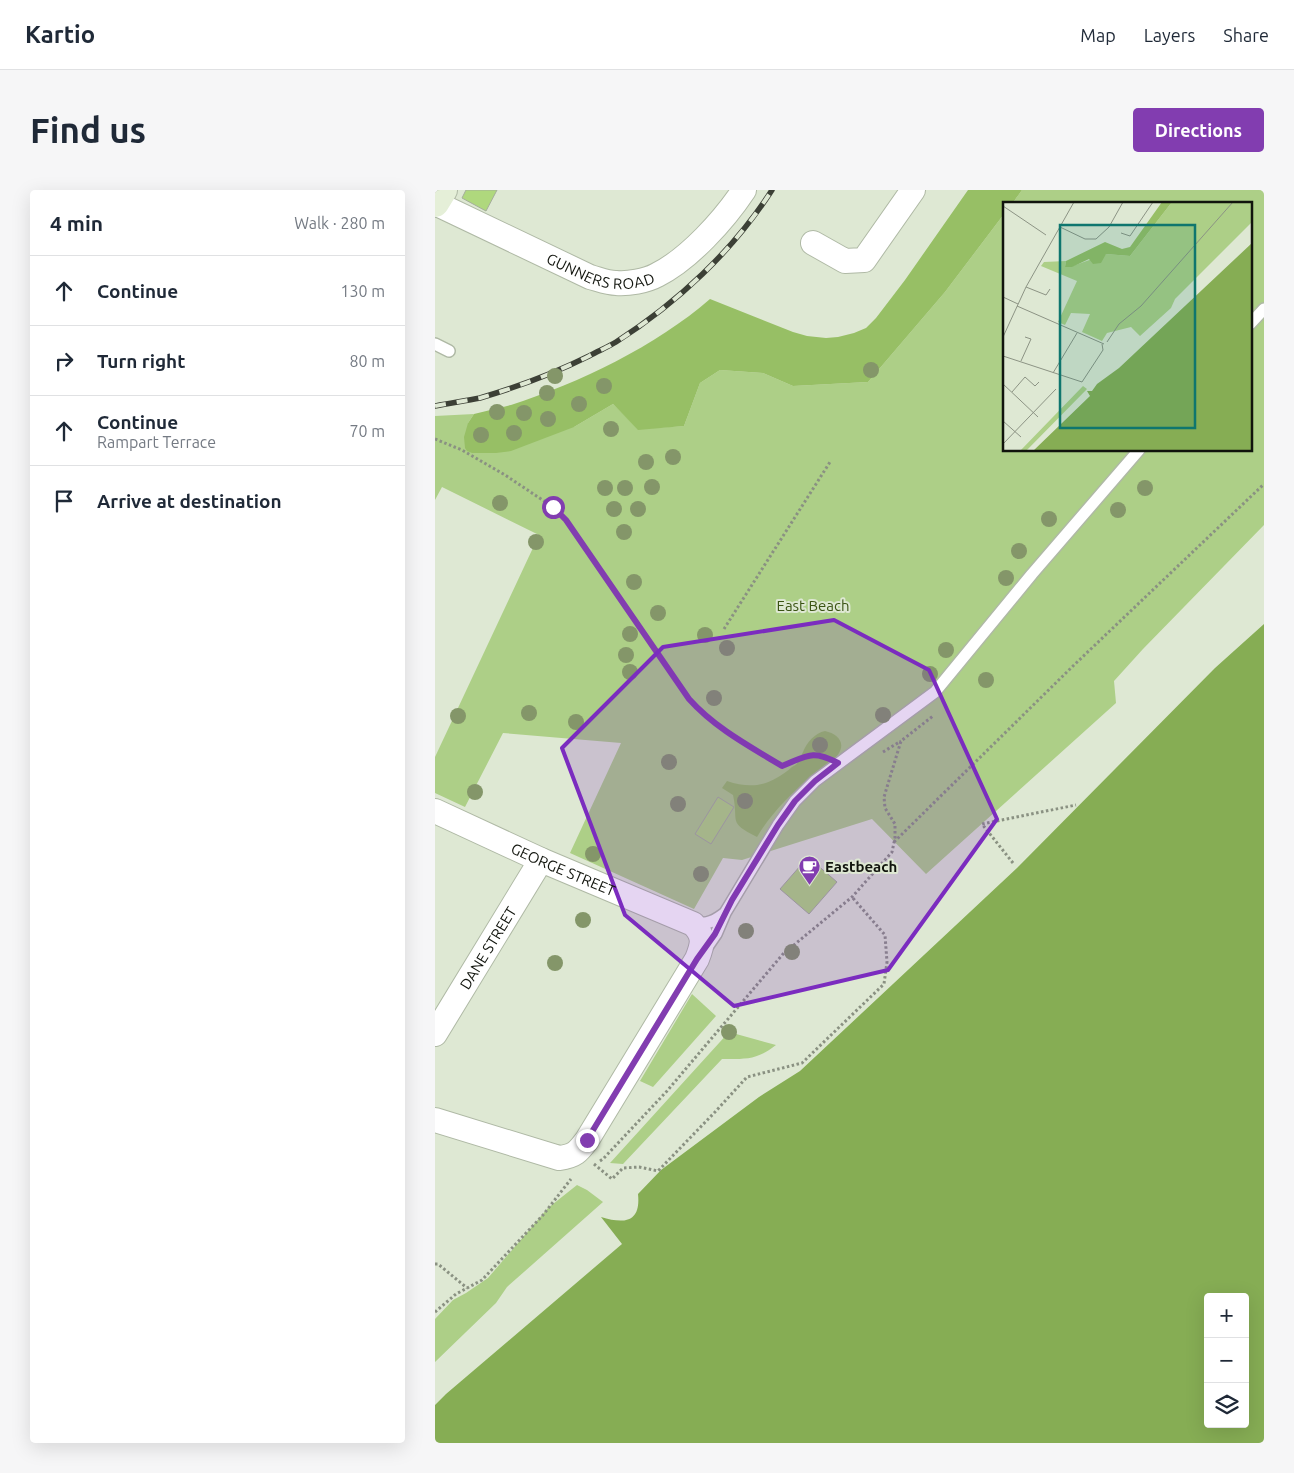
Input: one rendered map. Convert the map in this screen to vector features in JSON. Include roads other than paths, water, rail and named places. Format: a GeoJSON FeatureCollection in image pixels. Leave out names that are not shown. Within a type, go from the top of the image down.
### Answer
{"type":"FeatureCollection","features":[{"type":"Feature","properties":{"kind":"street"},"geometry":{"type":"LineString","coordinates":[[435,203],[443,190]]}},
{"type":"Feature","properties":{"kind":"street","name":"GUNNERS ROAD"},"geometry":{"type":"LineString","coordinates":[[435,203],[590,277],[615,283],[633,282],[655,276],[674,264],[704,238],[734,204],[743,190]]}},
{"type":"Feature","properties":{"kind":"street"},"geometry":{"type":"LineString","coordinates":[[813,243],[845,261],[864,260],[913,190]]}},
{"type":"Feature","properties":{"kind":"street","name":"GEORGE STREET"},"geometry":{"type":"LineString","coordinates":[[435,811],[541,860],[693,924]]}},
{"type":"Feature","properties":{"kind":"street","name":"DANE STREET"},"geometry":{"type":"LineString","coordinates":[[435,1034],[541,860]]}},
{"type":"Feature","properties":{"kind":"street"},"geometry":{"type":"LineString","coordinates":[[435,1120],[567,1166],[570,1157],[587,1140],[697,959],[702,946],[700,931],[693,924]]}},
{"type":"Feature","properties":{"kind":"lane"},"geometry":{"type":"LineString","coordinates":[[1251,323],[1264,309]]}},
{"type":"Feature","properties":{"kind":"lane"},"geometry":{"type":"LineString","coordinates":[[435,344],[449,352]]}},
{"type":"Feature","properties":{"kind":"lane"},"geometry":{"type":"LineString","coordinates":[[697,959],[715,934],[725,913],[778,825],[795,801],[815,781],[838,763],[935,692],[1032,574],[1138,451]]}},
{"type":"Feature","properties":{"kind":"lane"},"geometry":{"type":"LineString","coordinates":[[693,924],[705,924],[725,913]]}},
{"type":"Feature","properties":{"kind":"railway"},"geometry":{"type":"LineString","coordinates":[[435,406],[480,398],[522,384],[576,362],[616,342],[639,327],[682,293],[722,255],[757,212],[772,190]]}},
{"type":"Feature","properties":{"kind":"place","name":"Eastbeach"},"geometry":{"type":"Point","coordinates":[809,885]}},
{"type":"Feature","properties":{"kind":"park label","name":"East Beach"},"geometry":{"type":"Point","coordinates":[813,605]}}]}
